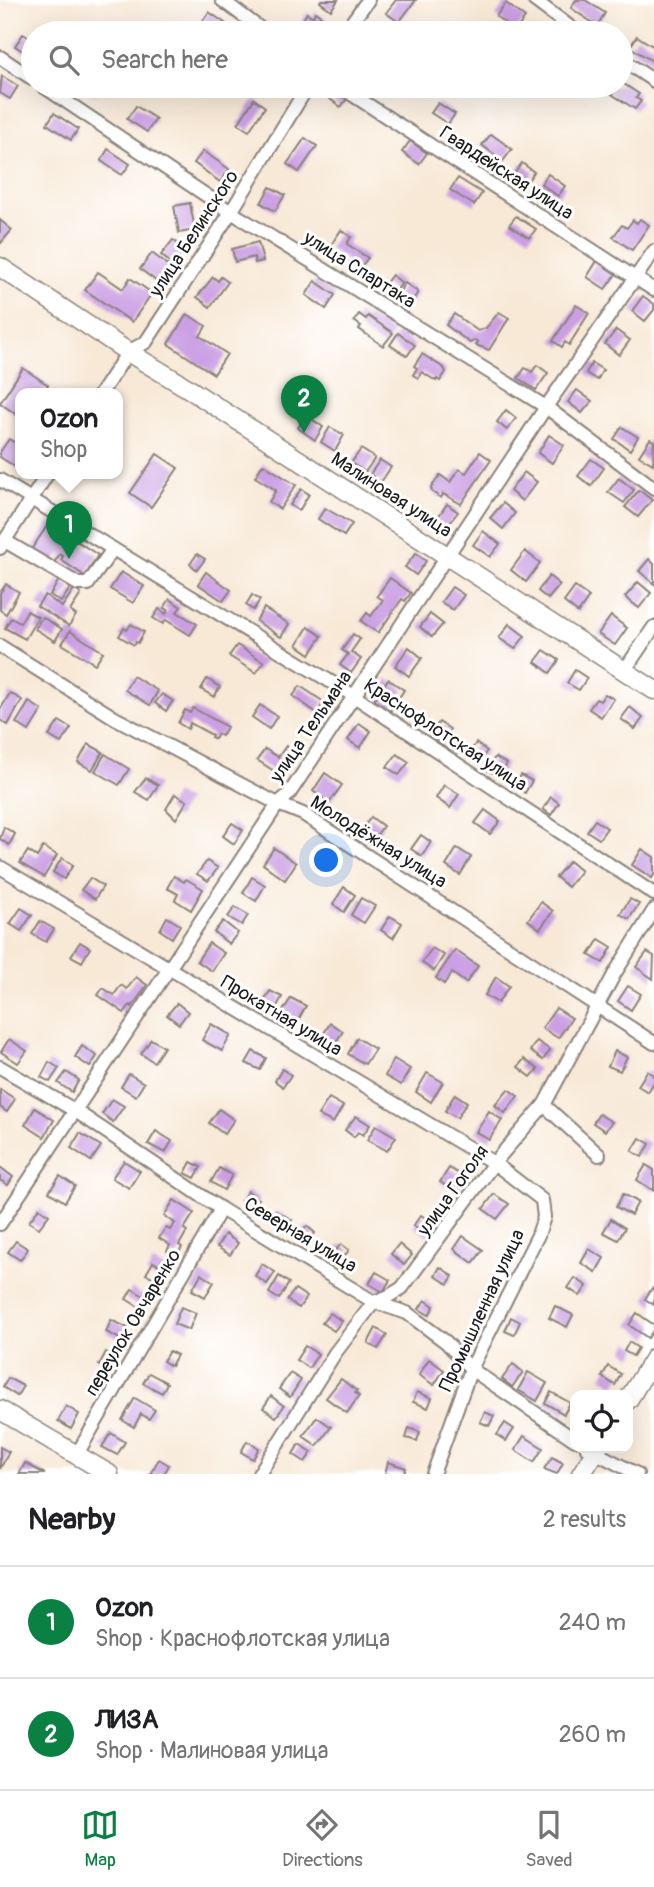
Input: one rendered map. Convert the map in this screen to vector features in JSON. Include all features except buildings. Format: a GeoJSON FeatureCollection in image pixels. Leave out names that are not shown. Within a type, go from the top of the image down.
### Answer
{"type":"FeatureCollection","features":[{"type":"Feature","properties":{"kind":"street"},"geometry":{"type":"LineString","coordinates":[[222,0],[250,21]]}},
{"type":"Feature","properties":{"kind":"street"},"geometry":{"type":"LineString","coordinates":[[353,21],[368,0]]}},
{"type":"Feature","properties":{"kind":"street"},"geometry":{"type":"LineString","coordinates":[[534,0],[562,21]]}},
{"type":"Feature","properties":{"kind":"street"},"geometry":{"type":"LineString","coordinates":[[0,57],[21,71]]}},
{"type":"Feature","properties":{"kind":"street"},"geometry":{"type":"LineString","coordinates":[[633,67],[654,81]]}},
{"type":"Feature","properties":{"kind":"street","name":"улица Спартака"},"geometry":{"type":"LineString","coordinates":[[61,98],[231,212],[546,407],[654,488]]}},
{"type":"Feature","properties":{"kind":"street","name":"улица Белинского"},"geometry":{"type":"LineString","coordinates":[[104,388],[128,352],[146,342],[231,212],[301,98]]}},
{"type":"Feature","properties":{"kind":"street","name":"Гвардейская улица"},"geometry":{"type":"LineString","coordinates":[[357,98],[654,290]]}},
{"type":"Feature","properties":{"kind":"street","name":"улица Тельмана"},"geometry":{"type":"LineString","coordinates":[[0,1224],[278,804],[289,794],[546,407],[654,251]]}},
{"type":"Feature","properties":{"kind":"street","name":"Малиновая улица"},"geometry":{"type":"LineString","coordinates":[[0,267],[654,690]]}},
{"type":"Feature","properties":{"kind":"street"},"geometry":{"type":"LineString","coordinates":[[44,479],[2,544],[83,585],[88,584],[113,549]]}},
{"type":"Feature","properties":{"kind":"street","name":"Краснофлотская улица"},"geometry":{"type":"LineString","coordinates":[[0,480],[354,696],[654,894]]}},
{"type":"Feature","properties":{"kind":"street"},"geometry":{"type":"LineString","coordinates":[[624,671],[654,626]]}},
{"type":"Feature","properties":{"kind":"street","name":"Молодёжная улица"},"geometry":{"type":"LineString","coordinates":[[0,646],[115,718],[278,804],[303,814],[654,1043]]}},
{"type":"Feature","properties":{"kind":"street","name":"Прокатная улица"},"geometry":{"type":"LineString","coordinates":[[0,867],[494,1163],[542,1200]]}},
{"type":"Feature","properties":{"kind":"street","name":"улица Гоголя"},"geometry":{"type":"LineString","coordinates":[[259,1474],[335,1353],[374,1302],[402,1288],[494,1163],[544,1105],[597,1006],[654,910]]}},
{"type":"Feature","properties":{"kind":"street","name":"Северная улица"},"geometry":{"type":"LineString","coordinates":[[0,1067],[74,1110],[221,1209],[374,1302],[407,1313],[446,1342],[471,1370],[570,1437]]}},
{"type":"Feature","properties":{"kind":"street"},"geometry":{"type":"LineString","coordinates":[[544,1105],[599,1155]]}},
{"type":"Feature","properties":{"kind":"street","name":"Промышленная улица"},"geometry":{"type":"LineString","coordinates":[[433,1474],[471,1370],[538,1235],[544,1217],[542,1200]]}},
{"type":"Feature","properties":{"kind":"street","name":"переулок Овчаренко"},"geometry":{"type":"LineString","coordinates":[[76,1454],[221,1209]]}},
{"type":"Feature","properties":{"kind":"street"},"geometry":{"type":"LineString","coordinates":[[633,1392],[654,1358]]}},
{"type":"Feature","properties":{"kind":"street"},"geometry":{"type":"LineString","coordinates":[[0,1410],[109,1474]]}},
{"type":"Feature","properties":{"kind":"street"},"geometry":{"type":"LineString","coordinates":[[581,1474],[591,1453]]}},
{"type":"Feature","properties":{"kind":"street"},"geometry":{"type":"LineString","coordinates":[[600,1453],[637,1474]]}},
{"type":"Feature","properties":{"kind":"place","name":"ЛИЗА"},"geometry":{"type":"Point","coordinates":[304,433]}},
{"type":"Feature","properties":{"kind":"place","name":"Ozon"},"geometry":{"type":"Point","coordinates":[69,559]}}]}
